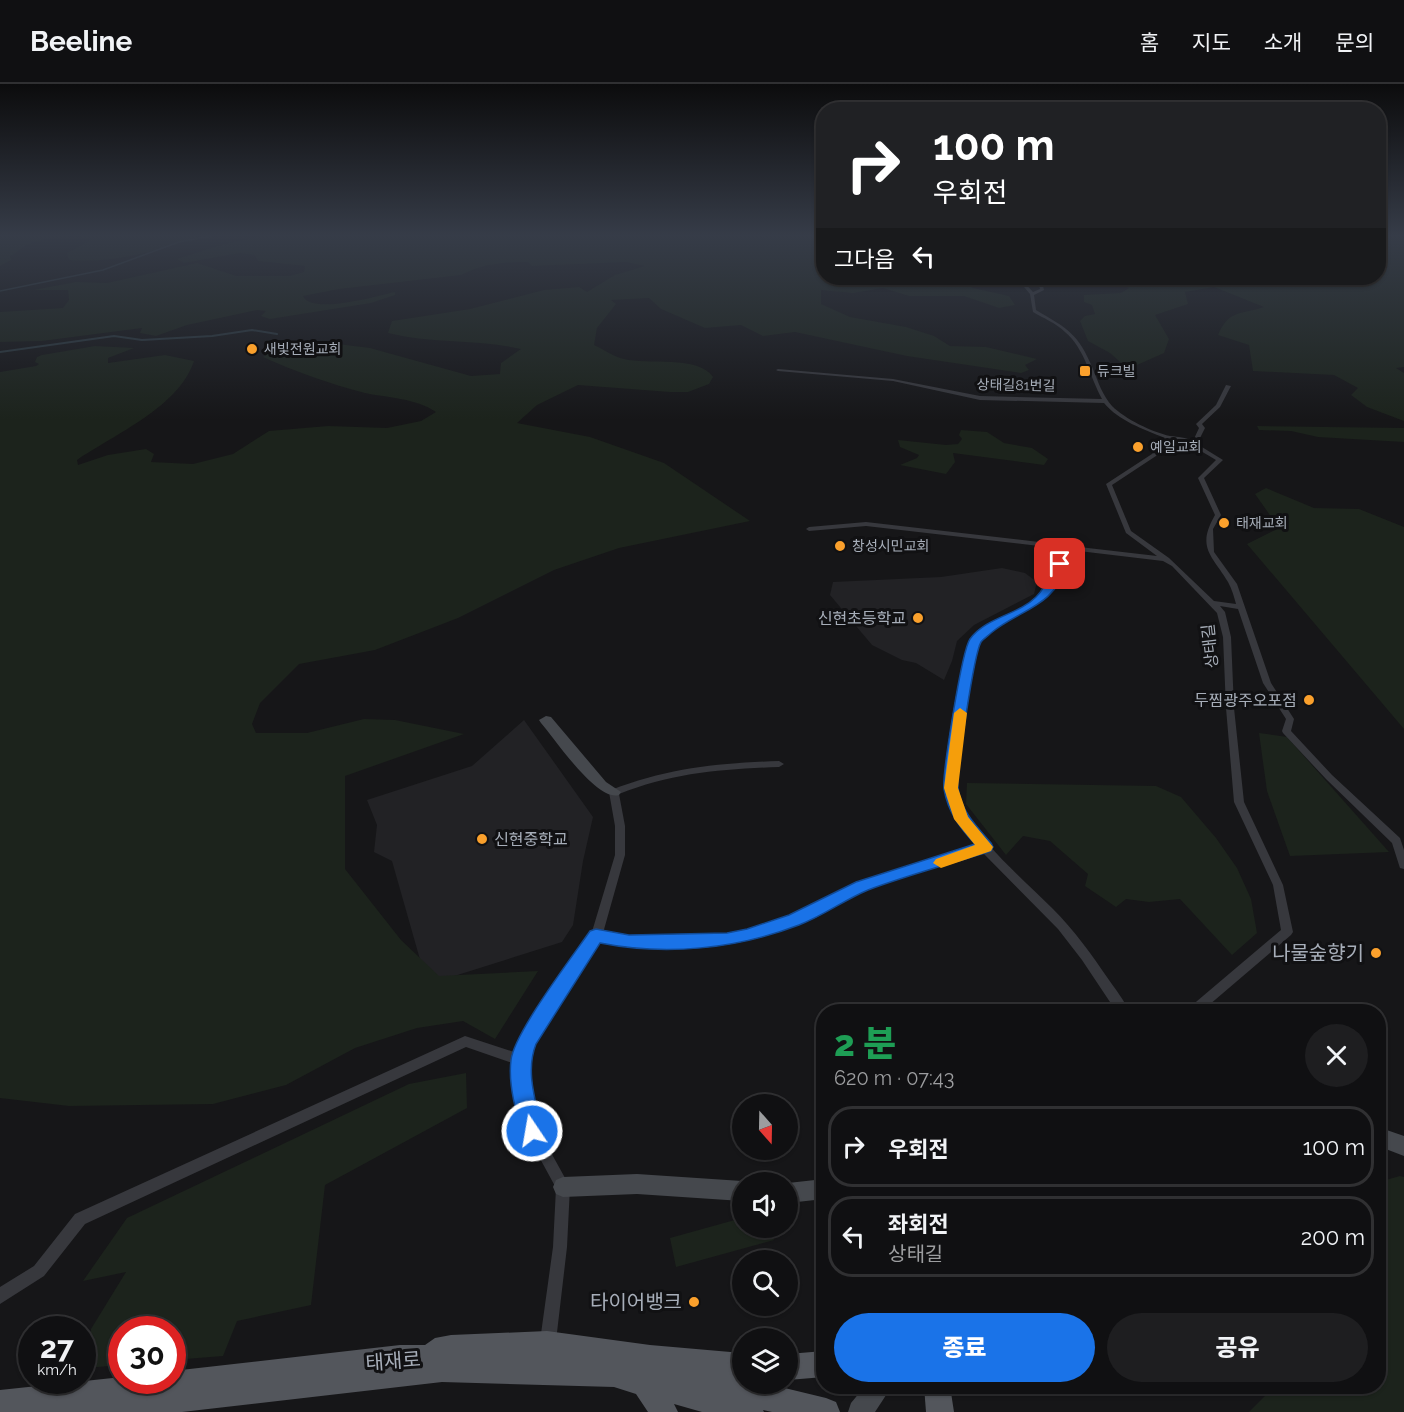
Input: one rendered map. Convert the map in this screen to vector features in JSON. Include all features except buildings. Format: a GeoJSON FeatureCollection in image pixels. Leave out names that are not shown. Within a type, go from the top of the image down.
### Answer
{"type":"FeatureCollection","features":[{"type":"Feature","properties":{"kind":"main road"},"geometry":{"type":"LineString","coordinates":[[400,1358],[451,1348],[548,1344],[732,1365]]}},
{"type":"Feature","properties":{"kind":"main road"},"geometry":{"type":"LineString","coordinates":[[617,1353],[644,1374],[664,1412]]}},
{"type":"Feature","properties":{"kind":"main road","name":"태재로"},"geometry":{"type":"LineString","coordinates":[[0,1404],[400,1358],[543,1357],[784,1400],[826,1412]]}},
{"type":"Feature","properties":{"kind":"main road"},"geometry":{"type":"LineString","coordinates":[[798,1366],[816,1365]]}},
{"type":"Feature","properties":{"kind":"main road","name":"태재로"},"geometry":{"type":"LineString","coordinates":[[63,1412],[442,1369],[644,1374],[750,1412]]}},
{"type":"Feature","properties":{"kind":"main road"},"geometry":{"type":"LineString","coordinates":[[938,1394],[940,1412]]}},
{"type":"Feature","properties":{"kind":"street"},"geometry":{"type":"LineString","coordinates":[[1032,296],[1034,311],[1061,325],[1074,338],[1106,401],[1134,423],[1168,437],[1185,439],[1220,459],[1201,478],[1218,515],[1210,530],[1211,552],[1233,584],[1267,683],[1290,719],[1286,731],[1329,777],[1396,841],[1404,866]]}},
{"type":"Feature","properties":{"kind":"street","name":"상태길81번길"},"geometry":{"type":"LineString","coordinates":[[778,370],[893,380],[980,398],[1106,401]]}},
{"type":"Feature","properties":{"kind":"street"},"geometry":{"type":"LineString","coordinates":[[1194,444],[1202,428],[1199,424],[1218,406],[1228,386]]}},
{"type":"Feature","properties":{"kind":"street","name":"상태길"},"geometry":{"type":"LineString","coordinates":[[1168,437],[1154,455],[1109,484],[1128,532],[1167,559],[1221,612],[1227,638],[1230,708],[1239,802],[1278,885],[1287,932],[1202,1004]]}},
{"type":"Feature","properties":{"kind":"street"},"geometry":{"type":"LineString","coordinates":[[809,529],[866,524],[1167,559]]}},
{"type":"Feature","properties":{"kind":"street"},"geometry":{"type":"LineString","coordinates":[[1059,545],[1060,564],[1057,578],[1038,601],[998,622],[975,641],[966,675],[951,788],[961,819],[1061,925],[1094,967],[1118,1004]]}},
{"type":"Feature","properties":{"kind":"street"},"geometry":{"type":"LineString","coordinates":[[1212,603],[1239,607]]}},
{"type":"Feature","properties":{"kind":"street"},"geometry":{"type":"LineString","coordinates":[[546,720],[601,785],[614,792]]}},
{"type":"Feature","properties":{"kind":"street"},"geometry":{"type":"LineString","coordinates":[[614,792],[647,778],[719,765],[779,764]]}},
{"type":"Feature","properties":{"kind":"street"},"geometry":{"type":"LineString","coordinates":[[548,1344],[560,1247],[563,1187],[532,1131],[522,1085],[520,1060],[528,1040],[596,936],[620,855],[620,826],[614,792]]}},
{"type":"Feature","properties":{"kind":"street"},"geometry":{"type":"LineString","coordinates":[[596,936],[629,942],[727,939],[747,936],[795,920],[862,886],[985,847]]}},
{"type":"Feature","properties":{"kind":"street"},"geometry":{"type":"LineString","coordinates":[[0,1296],[39,1271],[80,1219],[465,1041],[520,1060]]}},
{"type":"Feature","properties":{"kind":"street"},"geometry":{"type":"LineString","coordinates":[[1386,1139],[1404,1146]]}},
{"type":"Feature","properties":{"kind":"street"},"geometry":{"type":"LineString","coordinates":[[563,1187],[637,1184],[732,1190]]}},
{"type":"Feature","properties":{"kind":"street"},"geometry":{"type":"LineString","coordinates":[[798,1192],[816,1190]]}},
{"type":"Feature","properties":{"kind":"street"},"geometry":{"type":"LineString","coordinates":[[860,1412],[874,1394]]}},
{"type":"Feature","properties":{"kind":"shaded area"},"geometry":{"type":"Polygon","coordinates":[[[69,296],[303,296],[318,304],[331,304],[378,296],[392,296],[371,303],[270,319],[261,316],[266,311],[257,310],[187,325],[156,336],[140,333],[142,328],[42,341],[0,342],[0,312],[63,308],[69,300],[69,296]]]}},
{"type":"Feature","properties":{"kind":"shaded area"},"geometry":{"type":"Polygon","coordinates":[[[521,296],[821,296],[821,304],[850,317],[906,327],[934,336],[950,346],[986,347],[1037,359],[1025,365],[1029,370],[1021,373],[907,356],[795,332],[763,336],[741,325],[705,328],[661,309],[649,298],[611,300],[616,304],[597,328],[594,345],[624,359],[685,363],[696,366],[706,370],[713,377],[709,384],[688,392],[578,385],[537,405],[517,423],[590,437],[664,463],[750,521],[619,548],[554,570],[458,618],[375,650],[299,664],[260,703],[252,724],[256,733],[307,733],[364,719],[395,720],[464,734],[345,776],[345,869],[401,940],[439,976],[538,971],[495,1039],[463,1021],[417,1028],[355,1048],[286,1085],[213,1104],[69,1106],[0,1098],[0,372],[36,366],[39,364],[35,362],[37,357],[42,355],[95,346],[134,348],[108,358],[108,363],[165,355],[194,361],[175,392],[160,406],[77,460],[78,465],[108,455],[146,449],[154,454],[151,462],[193,464],[233,454],[269,431],[328,426],[387,428],[421,421],[436,412],[411,401],[365,393],[326,382],[263,357],[278,347],[281,341],[294,345],[338,344],[370,348],[471,376],[500,374],[501,363],[521,349],[421,339],[388,333],[392,321],[470,309],[521,296]]]}},
{"type":"Feature","properties":{"kind":"shaded area"},"geometry":{"type":"Polygon","coordinates":[[[909,296],[1009,296],[1015,305],[999,308],[964,296],[909,296]]]}},
{"type":"Feature","properties":{"kind":"shaded area"},"geometry":{"type":"Polygon","coordinates":[[[1084,296],[1186,296],[1188,304],[1155,315],[1169,339],[1164,353],[1128,369],[1110,353],[1088,341],[1080,321],[1085,316],[1095,314],[1092,305],[1084,302],[1084,296]]]}},
{"type":"Feature","properties":{"kind":"shaded area"},"geometry":{"type":"Polygon","coordinates":[[[1236,296],[1404,296],[1404,367],[1396,368],[1404,373],[1404,421],[1367,407],[1351,395],[1358,388],[1334,375],[1253,371],[1249,345],[1218,335],[1231,317],[1264,307],[1236,296]]]}},
{"type":"Feature","properties":{"kind":"shaded area"},"geometry":{"type":"Polygon","coordinates":[[[1257,426],[1404,428],[1404,442],[1318,437],[1291,431],[1259,430],[1257,426]]]}},
{"type":"Feature","properties":{"kind":"shaded area"},"geometry":{"type":"Polygon","coordinates":[[[961,430],[987,432],[1004,443],[1032,448],[1048,459],[1044,465],[953,453],[955,462],[946,474],[900,465],[919,455],[900,447],[898,440],[958,444],[962,439],[959,435],[961,430]]]}},
{"type":"Feature","properties":{"kind":"shaded area"},"geometry":{"type":"Polygon","coordinates":[[[1266,488],[1314,508],[1359,509],[1404,527],[1404,729],[1247,544],[1279,528],[1255,494],[1266,488]]]}},
{"type":"Feature","properties":{"kind":"shaded area","name":"신현초등학교"},"geometry":{"type":"Polygon","coordinates":[[[1002,568],[1025,573],[1037,582],[1034,594],[974,625],[957,641],[944,680],[916,663],[902,660],[872,645],[830,595],[833,582],[941,577],[1002,568]]]}},
{"type":"Feature","properties":{"kind":"shaded area","name":"신현중학교"},"geometry":{"type":"Polygon","coordinates":[[[524,720],[593,817],[583,861],[573,925],[562,942],[432,983],[423,970],[392,861],[374,852],[377,825],[367,800],[472,766],[524,720]]]}},
{"type":"Feature","properties":{"kind":"shaded area"},"geometry":{"type":"Polygon","coordinates":[[[1259,733],[1287,737],[1389,852],[1290,856],[1267,791],[1259,733]]]}},
{"type":"Feature","properties":{"kind":"shaded area"},"geometry":{"type":"Polygon","coordinates":[[[967,783],[1156,786],[1181,797],[1216,838],[1237,868],[1251,899],[1257,933],[1232,955],[1180,899],[1149,902],[1126,899],[1116,907],[1085,886],[1088,874],[1050,841],[1023,836],[1006,855],[966,804],[967,783]]]}},
{"type":"Feature","properties":{"kind":"shaded area"},"geometry":{"type":"Polygon","coordinates":[[[466,1073],[467,1108],[325,1185],[311,1305],[237,1321],[223,1356],[186,1359],[186,1316],[108,1316],[108,1366],[96,1367],[96,1321],[126,1272],[83,1281],[127,1218],[409,1084],[466,1073]]]}},
{"type":"Feature","properties":{"kind":"shaded area"},"geometry":{"type":"Polygon","coordinates":[[[1404,1177],[1404,1412],[1249,1412],[1267,1394],[1386,1394],[1386,1180],[1404,1177]]]}},
{"type":"Feature","properties":{"kind":"shaded area"},"geometry":{"type":"Polygon","coordinates":[[[732,1221],[732,1238],[773,1238],[774,1240],[676,1267],[670,1238],[732,1221]]]}},
{"type":"Feature","properties":{"kind":"waterway"},"geometry":{"type":"LineString","coordinates":[[0,352],[114,336],[142,340],[212,336],[252,330],[277,334]]}},
{"type":"Feature","properties":{"kind":"slow traffic"},"geometry":{"type":"LineString","coordinates":[[941,863],[985,847],[961,819],[951,788],[960,713]]}},
{"type":"Feature","properties":{"kind":"place","name":"새빛전원교회"},"geometry":{"type":"Point","coordinates":[252,349]}},
{"type":"Feature","properties":{"kind":"place","name":"듀크빌"},"geometry":{"type":"Point","coordinates":[1085,371]}},
{"type":"Feature","properties":{"kind":"place","name":"예일교회"},"geometry":{"type":"Point","coordinates":[1138,447]}},
{"type":"Feature","properties":{"kind":"place","name":"태재교회"},"geometry":{"type":"Point","coordinates":[1224,523]}},
{"type":"Feature","properties":{"kind":"place","name":"창성시민교회"},"geometry":{"type":"Point","coordinates":[840,546]}},
{"type":"Feature","properties":{"kind":"place","name":"신현초등학교"},"geometry":{"type":"Point","coordinates":[918,618]}},
{"type":"Feature","properties":{"kind":"place","name":"두찜광주오포점"},"geometry":{"type":"Point","coordinates":[1309,700]}},
{"type":"Feature","properties":{"kind":"place","name":"신현중학교"},"geometry":{"type":"Point","coordinates":[482,839]}},
{"type":"Feature","properties":{"kind":"place","name":"나물숲향기"},"geometry":{"type":"Point","coordinates":[1376,953]}},
{"type":"Feature","properties":{"kind":"place","name":"타이어뱅크"},"geometry":{"type":"Point","coordinates":[694,1302]}},
{"type":"Feature","properties":{"kind":"route"},"geometry":{"type":"LineString","coordinates":[[532,1131],[522,1085],[520,1060],[528,1040],[580,956],[596,936],[629,942],[727,939],[747,936],[795,920],[862,886],[894,878],[985,847],[961,819],[951,788],[966,675],[975,641],[998,622],[1038,601],[1057,578],[1060,564]]}}]}
